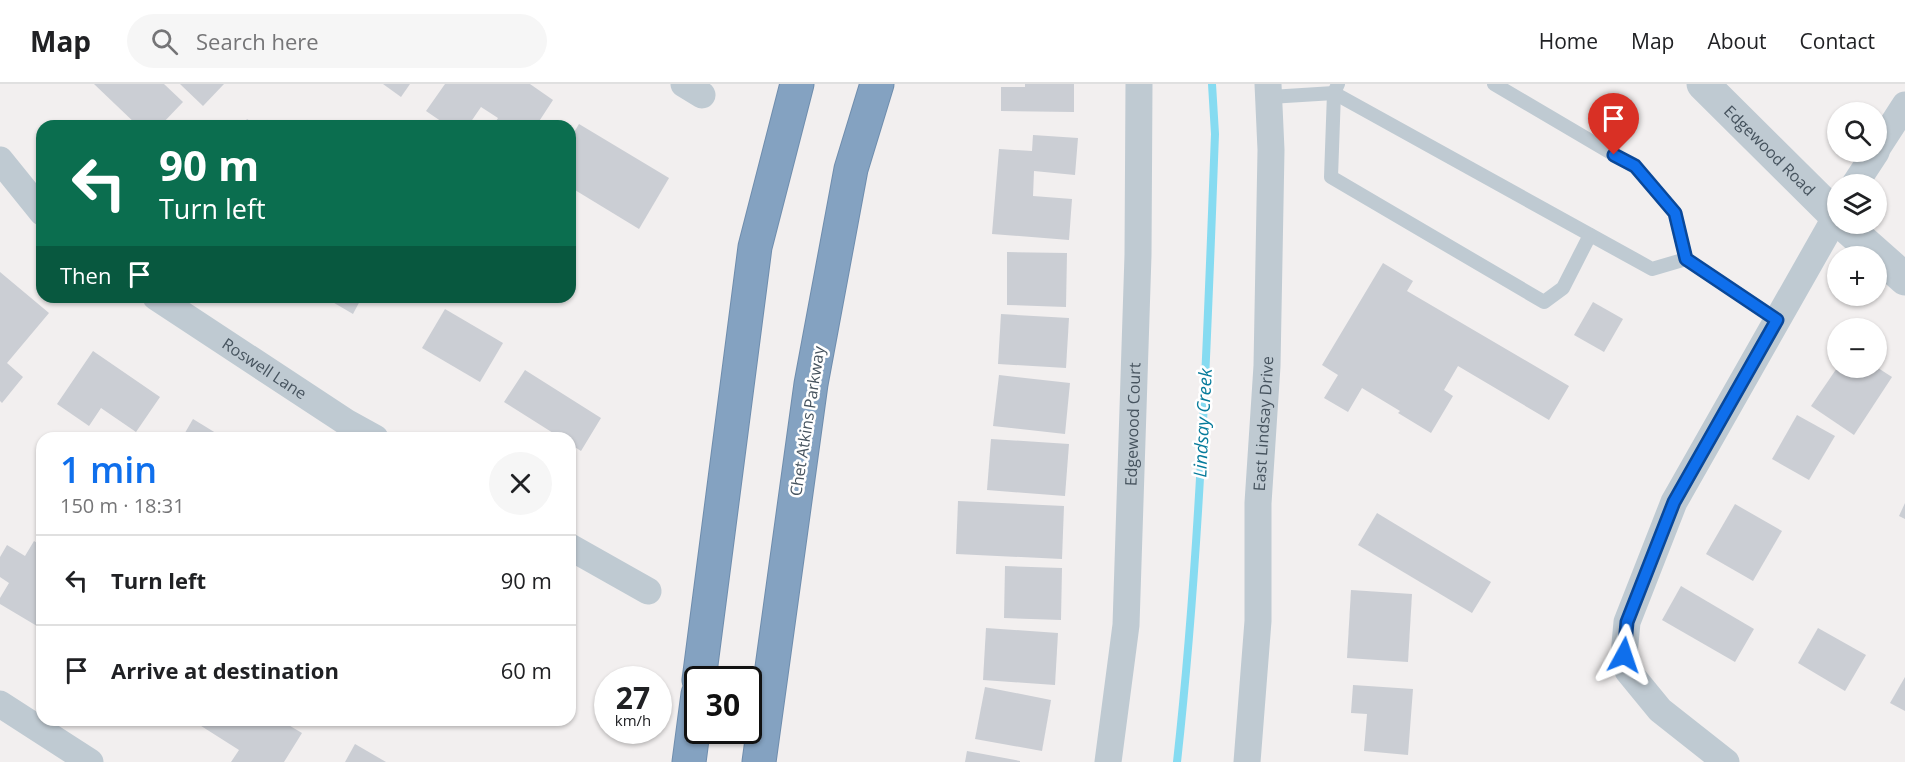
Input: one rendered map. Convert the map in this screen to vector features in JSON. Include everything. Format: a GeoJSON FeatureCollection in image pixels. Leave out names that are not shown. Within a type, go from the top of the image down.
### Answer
{"type":"FeatureCollection","features":[{"type":"Feature","properties":{"kind":"highway"},"geometry":{"type":"LineString","coordinates":[[701,666],[755,247],[797,84]]}},
{"type":"Feature","properties":{"kind":"highway","name":"Chet Atkins Parkway"},"geometry":{"type":"LineString","coordinates":[[759,762],[811,384],[851,169],[877,84]]}},
{"type":"Feature","properties":{"kind":"highway"},"geometry":{"type":"LineString","coordinates":[[689,762],[691,744]]}},
{"type":"Feature","properties":{"kind":"street","name":"Edgewood Court"},"geometry":{"type":"LineString","coordinates":[[1108,762],[1126,625],[1138,255],[1138,84]]}},
{"type":"Feature","properties":{"kind":"street","name":"Edgewood Road"},"geometry":{"type":"LineString","coordinates":[[1703,84],[1827,207]]}},
{"type":"Feature","properties":{"kind":"street","name":"East Lindsay Drive"},"geometry":{"type":"LineString","coordinates":[[1247,762],[1258,621],[1258,503],[1268,366],[1271,150],[1268,90]]}},
{"type":"Feature","properties":{"kind":"street"},"geometry":{"type":"LineString","coordinates":[[1887,134],[1905,105]]}},
{"type":"Feature","properties":{"kind":"street"},"geometry":{"type":"LineString","coordinates":[[0,160],[36,205]]}},
{"type":"Feature","properties":{"kind":"street"},"geometry":{"type":"LineString","coordinates":[[1726,762],[1660,710],[1628,671],[1624,655],[1627,622],[1674,502],[1828,234]]}},
{"type":"Feature","properties":{"kind":"street","name":"Edgewood Road"},"geometry":{"type":"LineString","coordinates":[[1856,234],[1905,279]]}},
{"type":"Feature","properties":{"kind":"street","name":"Roswell Lane"},"geometry":{"type":"LineString","coordinates":[[165,303],[364,432]]}},
{"type":"Feature","properties":{"kind":"street"},"geometry":{"type":"LineString","coordinates":[[576,550],[648,591]]}},
{"type":"Feature","properties":{"kind":"street"},"geometry":{"type":"LineString","coordinates":[[0,704],[90,762]]}},
{"type":"Feature","properties":{"kind":"lane"},"geometry":{"type":"LineString","coordinates":[[1494,84],[1635,166],[1675,213],[1686,259],[1777,320]]}},
{"type":"Feature","properties":{"kind":"lane"},"geometry":{"type":"LineString","coordinates":[[1268,90],[1336,89],[1652,269],[1686,259]]}},
{"type":"Feature","properties":{"kind":"lane"},"geometry":{"type":"LineString","coordinates":[[1336,89],[1331,177],[1544,302],[1563,288],[1590,235]]}},
{"type":"Feature","properties":{"kind":"building"},"geometry":{"type":"Polygon","coordinates":[[[94,84],[164,84],[183,102],[166,120],[132,120],[94,84]]]}},
{"type":"Feature","properties":{"kind":"building"},"geometry":{"type":"Polygon","coordinates":[[[180,84],[224,84],[203,106],[180,84]]]}},
{"type":"Feature","properties":{"kind":"building"},"geometry":{"type":"Polygon","coordinates":[[[383,84],[410,84],[401,97],[383,84]]]}},
{"type":"Feature","properties":{"kind":"building"},"geometry":{"type":"Polygon","coordinates":[[[445,84],[530,84],[553,100],[540,120],[497,120],[498,118],[481,107],[472,120],[439,120],[426,111],[445,84]]]}},
{"type":"Feature","properties":{"kind":"building"},"geometry":{"type":"Polygon","coordinates":[[[1025,84],[1074,84],[1074,112],[1001,111],[1001,87],[1025,87],[1025,84]]]}},
{"type":"Feature","properties":{"kind":"building"},"geometry":{"type":"Polygon","coordinates":[[[579,124],[669,178],[639,229],[576,191],[576,129],[579,124]]]}},
{"type":"Feature","properties":{"kind":"building"},"geometry":{"type":"Polygon","coordinates":[[[1033,135],[1078,138],[1075,175],[1034,171],[1033,196],[1072,199],[1069,240],[992,234],[999,149],[1032,151],[1033,135]]]}},
{"type":"Feature","properties":{"kind":"building"},"geometry":{"type":"Polygon","coordinates":[[[1007,252],[1067,253],[1066,307],[1007,305],[1007,252]]]}},
{"type":"Feature","properties":{"kind":"building"},"geometry":{"type":"Polygon","coordinates":[[[1383,263],[1413,281],[1407,291],[1569,386],[1549,420],[1458,366],[1444,390],[1453,396],[1431,433],[1362,388],[1348,412],[1324,398],[1338,375],[1322,365],[1383,263]]]}},
{"type":"Feature","properties":{"kind":"building"},"geometry":{"type":"Polygon","coordinates":[[[0,272],[49,313],[7,363],[23,377],[2,403],[0,401],[0,272]]]}},
{"type":"Feature","properties":{"kind":"building"},"geometry":{"type":"Polygon","coordinates":[[[1593,302],[1623,319],[1604,352],[1574,335],[1593,302]]]}},
{"type":"Feature","properties":{"kind":"building"},"geometry":{"type":"Polygon","coordinates":[[[334,303],[359,303],[353,314],[334,303]]]}},
{"type":"Feature","properties":{"kind":"building"},"geometry":{"type":"Polygon","coordinates":[[[445,309],[503,343],[480,382],[422,348],[445,309]]]}},
{"type":"Feature","properties":{"kind":"building"},"geometry":{"type":"Polygon","coordinates":[[[1001,314],[1069,318],[1066,368],[998,364],[1001,314]]]}},
{"type":"Feature","properties":{"kind":"building"},"geometry":{"type":"Polygon","coordinates":[[[93,351],[160,397],[136,432],[101,408],[89,426],[57,404],[93,351]]]}},
{"type":"Feature","properties":{"kind":"building"},"geometry":{"type":"Polygon","coordinates":[[[525,370],[601,418],[581,451],[576,448],[576,432],[552,432],[504,402],[525,370]]]}},
{"type":"Feature","properties":{"kind":"building"},"geometry":{"type":"Polygon","coordinates":[[[1887,374],[1892,377],[1854,435],[1811,406],[1830,378],[1887,378],[1887,374]]]}},
{"type":"Feature","properties":{"kind":"building"},"geometry":{"type":"Polygon","coordinates":[[[999,375],[1070,383],[1065,434],[993,426],[999,375]]]}},
{"type":"Feature","properties":{"kind":"building"},"geometry":{"type":"Polygon","coordinates":[[[1797,415],[1835,436],[1809,480],[1772,459],[1797,415]]]}},
{"type":"Feature","properties":{"kind":"building"},"geometry":{"type":"Polygon","coordinates":[[[193,419],[214,432],[185,432],[193,419]]]}},
{"type":"Feature","properties":{"kind":"building"},"geometry":{"type":"Polygon","coordinates":[[[991,439],[1069,444],[1065,496],[987,490],[991,439]]]}},
{"type":"Feature","properties":{"kind":"building"},"geometry":{"type":"Polygon","coordinates":[[[958,501],[1064,506],[1062,559],[956,554],[958,501]]]}},
{"type":"Feature","properties":{"kind":"building"},"geometry":{"type":"Polygon","coordinates":[[[1905,503],[1905,519],[1899,516],[1905,503]]]}},
{"type":"Feature","properties":{"kind":"building"},"geometry":{"type":"Polygon","coordinates":[[[1735,504],[1782,531],[1753,581],[1706,554],[1735,504]]]}},
{"type":"Feature","properties":{"kind":"building"},"geometry":{"type":"Polygon","coordinates":[[[1377,513],[1491,582],[1472,613],[1358,545],[1377,513]]]}},
{"type":"Feature","properties":{"kind":"building"},"geometry":{"type":"Polygon","coordinates":[[[34,541],[36,542],[36,625],[0,604],[0,598],[9,583],[0,577],[0,557],[7,545],[25,556],[34,541]]]}},
{"type":"Feature","properties":{"kind":"building"},"geometry":{"type":"Polygon","coordinates":[[[1005,566],[1062,568],[1061,620],[1004,618],[1005,566]]]}},
{"type":"Feature","properties":{"kind":"building"},"geometry":{"type":"Polygon","coordinates":[[[1681,586],[1754,629],[1735,662],[1662,620],[1681,586]]]}},
{"type":"Feature","properties":{"kind":"building"},"geometry":{"type":"Polygon","coordinates":[[[1351,590],[1412,594],[1408,662],[1347,658],[1351,590]]]}},
{"type":"Feature","properties":{"kind":"building"},"geometry":{"type":"Polygon","coordinates":[[[986,628],[1058,633],[1055,685],[983,680],[986,628]]]}},
{"type":"Feature","properties":{"kind":"building"},"geometry":{"type":"Polygon","coordinates":[[[1818,628],[1866,655],[1845,691],[1798,663],[1818,628]]]}},
{"type":"Feature","properties":{"kind":"building"},"geometry":{"type":"Polygon","coordinates":[[[1905,677],[1905,711],[1890,703],[1905,677]]]}},
{"type":"Feature","properties":{"kind":"building"},"geometry":{"type":"Polygon","coordinates":[[[1353,685],[1413,689],[1408,755],[1364,751],[1367,714],[1351,713],[1353,685]]]}},
{"type":"Feature","properties":{"kind":"building"},"geometry":{"type":"Polygon","coordinates":[[[985,687],[1051,700],[1042,751],[975,739],[985,687]]]}},
{"type":"Feature","properties":{"kind":"building"},"geometry":{"type":"Polygon","coordinates":[[[201,726],[290,726],[302,733],[284,762],[231,762],[239,750],[201,726]]]}},
{"type":"Feature","properties":{"kind":"building"},"geometry":{"type":"Polygon","coordinates":[[[355,744],[386,762],[345,762],[355,744]]]}},
{"type":"Feature","properties":{"kind":"building"},"geometry":{"type":"Polygon","coordinates":[[[967,751],[1020,761],[1020,762],[965,762],[967,751]]]}},
{"type":"Feature","properties":{"kind":"waterway","name":"Lindsay Creek"},"geometry":{"type":"LineString","coordinates":[[1177,762],[1192,606],[1202,449],[1215,134],[1212,84]]}},
{"type":"Feature","properties":{"kind":"route"},"geometry":{"type":"LineString","coordinates":[[1614,155],[1635,166],[1675,213],[1686,259],[1777,320],[1674,502],[1627,622],[1624,655]]}}]}
